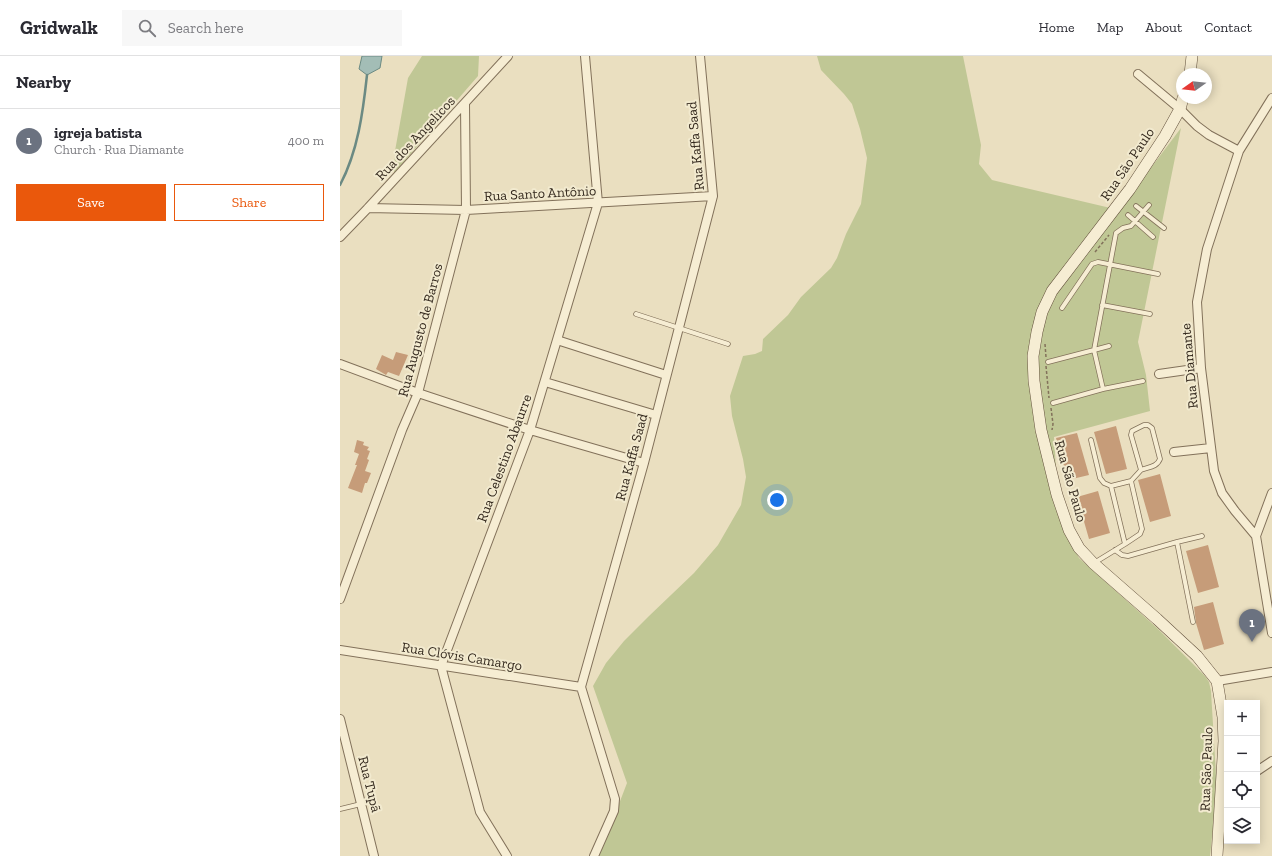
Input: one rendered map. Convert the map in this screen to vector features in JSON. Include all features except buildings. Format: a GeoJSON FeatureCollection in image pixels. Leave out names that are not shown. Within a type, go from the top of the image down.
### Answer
{"type":"FeatureCollection","features":[{"type":"Feature","properties":{"kind":"street","name":"Rua dos Angelicos"},"geometry":{"type":"LineString","coordinates":[[340,237],[508,56]]}},
{"type":"Feature","properties":{"kind":"street","name":"Rua Celestino Abaurre"},"geometry":{"type":"LineString","coordinates":[[442,666],[530,430],[598,203],[585,56]]}},
{"type":"Feature","properties":{"kind":"street","name":"Rua Kaffa Saad"},"geometry":{"type":"LineString","coordinates":[[581,687],[644,463],[713,196],[700,56]]}},
{"type":"Feature","properties":{"kind":"street"},"geometry":{"type":"LineString","coordinates":[[1191,68],[1192,56]]}},
{"type":"Feature","properties":{"kind":"street"},"geometry":{"type":"LineString","coordinates":[[1138,74],[1180,109],[1197,126],[1209,135],[1239,151]]}},
{"type":"Feature","properties":{"kind":"street","name":"Rua Diamante"},"geometry":{"type":"LineString","coordinates":[[1256,536],[1222,493],[1214,471],[1201,368],[1197,302],[1207,250],[1239,151],[1272,98]]}},
{"type":"Feature","properties":{"kind":"street","name":"Rua Augusto de Barros"},"geometry":{"type":"LineString","coordinates":[[340,599],[402,430],[418,393],[466,210],[464,104]]}},
{"type":"Feature","properties":{"kind":"street","name":"Rua São Paulo"},"geometry":{"type":"LineString","coordinates":[[1181,104],[1165,136],[1130,188],[1052,291],[1042,312],[1037,332],[1033,356],[1034,381],[1041,430],[1051,474],[1069,530],[1080,548],[1093,563],[1197,656],[1217,681],[1223,717],[1224,741],[1217,856]]}},
{"type":"Feature","properties":{"kind":"street","name":"Rua Santo Antônio"},"geometry":{"type":"LineString","coordinates":[[368,208],[466,210],[713,196]]}},
{"type":"Feature","properties":{"kind":"street"},"geometry":{"type":"LineString","coordinates":[[557,340],[666,375]]}},
{"type":"Feature","properties":{"kind":"street"},"geometry":{"type":"LineString","coordinates":[[340,364],[418,393],[530,430],[644,463]]}},
{"type":"Feature","properties":{"kind":"street"},"geometry":{"type":"LineString","coordinates":[[1159,374],[1201,368]]}},
{"type":"Feature","properties":{"kind":"street"},"geometry":{"type":"LineString","coordinates":[[544,382],[656,415]]}},
{"type":"Feature","properties":{"kind":"street"},"geometry":{"type":"LineString","coordinates":[[1174,452],[1211,448]]}},
{"type":"Feature","properties":{"kind":"street"},"geometry":{"type":"LineString","coordinates":[[1272,493],[1256,536],[1272,633]]}},
{"type":"Feature","properties":{"kind":"street","name":"Rua Clóvis Camargo"},"geometry":{"type":"LineString","coordinates":[[340,650],[581,687]]}},
{"type":"Feature","properties":{"kind":"street"},"geometry":{"type":"LineString","coordinates":[[442,666],[480,812],[507,856]]}},
{"type":"Feature","properties":{"kind":"street"},"geometry":{"type":"LineString","coordinates":[[1217,681],[1272,672]]}},
{"type":"Feature","properties":{"kind":"street"},"geometry":{"type":"LineString","coordinates":[[581,687],[615,799],[614,811],[594,856]]}},
{"type":"Feature","properties":{"kind":"street","name":"Rua Tupã"},"geometry":{"type":"LineString","coordinates":[[340,719],[374,856]]}},
{"type":"Feature","properties":{"kind":"street"},"geometry":{"type":"LineString","coordinates":[[1260,769],[1272,762]]}},
{"type":"Feature","properties":{"kind":"lane"},"geometry":{"type":"LineString","coordinates":[[1102,389],[1094,350],[1116,233],[1136,222],[1149,205]]}},
{"type":"Feature","properties":{"kind":"lane"},"geometry":{"type":"LineString","coordinates":[[1136,206],[1164,228]]}},
{"type":"Feature","properties":{"kind":"lane"},"geometry":{"type":"LineString","coordinates":[[1128,215],[1153,237]]}},
{"type":"Feature","properties":{"kind":"lane"},"geometry":{"type":"LineString","coordinates":[[1062,308],[1092,264],[1098,262],[1158,274]]}},
{"type":"Feature","properties":{"kind":"lane"},"geometry":{"type":"LineString","coordinates":[[1102,305],[1150,314]]}},
{"type":"Feature","properties":{"kind":"lane"},"geometry":{"type":"LineString","coordinates":[[636,314],[728,344]]}},
{"type":"Feature","properties":{"kind":"lane"},"geometry":{"type":"LineString","coordinates":[[1048,362],[1110,346]]}},
{"type":"Feature","properties":{"kind":"lane"},"geometry":{"type":"LineString","coordinates":[[1052,402],[1102,389],[1144,381]]}},
{"type":"Feature","properties":{"kind":"lane"},"geometry":{"type":"LineString","coordinates":[[1092,440],[1100,478],[1104,483],[1111,486],[1131,481],[1141,470],[1159,464],[1160,459],[1152,428],[1148,425],[1144,425],[1132,431],[1141,470]]}},
{"type":"Feature","properties":{"kind":"lane"},"geometry":{"type":"LineString","coordinates":[[1093,563],[1140,534],[1142,529],[1131,481]]}},
{"type":"Feature","properties":{"kind":"lane"},"geometry":{"type":"LineString","coordinates":[[1111,486],[1125,544]]}},
{"type":"Feature","properties":{"kind":"lane"},"geometry":{"type":"LineString","coordinates":[[1115,550],[1122,555],[1128,556],[1202,536]]}},
{"type":"Feature","properties":{"kind":"lane"},"geometry":{"type":"LineString","coordinates":[[1177,542],[1193,622]]}},
{"type":"Feature","properties":{"kind":"lane"},"geometry":{"type":"LineString","coordinates":[[340,808],[361,804]]}},
{"type":"Feature","properties":{"kind":"path"},"geometry":{"type":"LineString","coordinates":[[1094,253],[1111,233]]}},
{"type":"Feature","properties":{"kind":"path"},"geometry":{"type":"LineString","coordinates":[[1046,342],[1046,374],[1052,402]]}},
{"type":"Feature","properties":{"kind":"path"},"geometry":{"type":"LineString","coordinates":[[1051,409],[1053,424],[1052,430]]}},
{"type":"Feature","properties":{"kind":"green space"},"geometry":{"type":"Polygon","coordinates":[[[422,56],[479,56],[478,76],[394,173],[395,151],[408,78],[422,56]]]}},
{"type":"Feature","properties":{"kind":"green space"},"geometry":{"type":"Polygon","coordinates":[[[817,56],[963,56],[981,145],[979,164],[992,180],[1119,210],[1181,128],[1138,342],[1146,375],[1150,411],[1054,437],[1059,516],[1079,558],[1157,628],[1205,676],[1209,682],[1211,691],[1217,792],[1210,856],[599,856],[627,783],[593,686],[606,663],[624,641],[694,573],[718,545],[741,505],[746,477],[732,416],[730,396],[743,356],[762,351],[763,339],[788,315],[801,297],[831,268],[861,204],[867,158],[860,129],[852,104],[821,70],[817,56]]]}},
{"type":"Feature","properties":{"kind":"water"},"geometry":{"type":"Polygon","coordinates":[[[362,56],[382,56],[380,68],[367,75],[359,69],[362,56]]]}},
{"type":"Feature","properties":{"kind":"waterway"},"geometry":{"type":"LineString","coordinates":[[340,185],[351,159],[359,131],[367,75]]}},
{"type":"Feature","properties":{"kind":"place","name":"igreja batista"},"geometry":{"type":"Point","coordinates":[1252,642]}}]}
